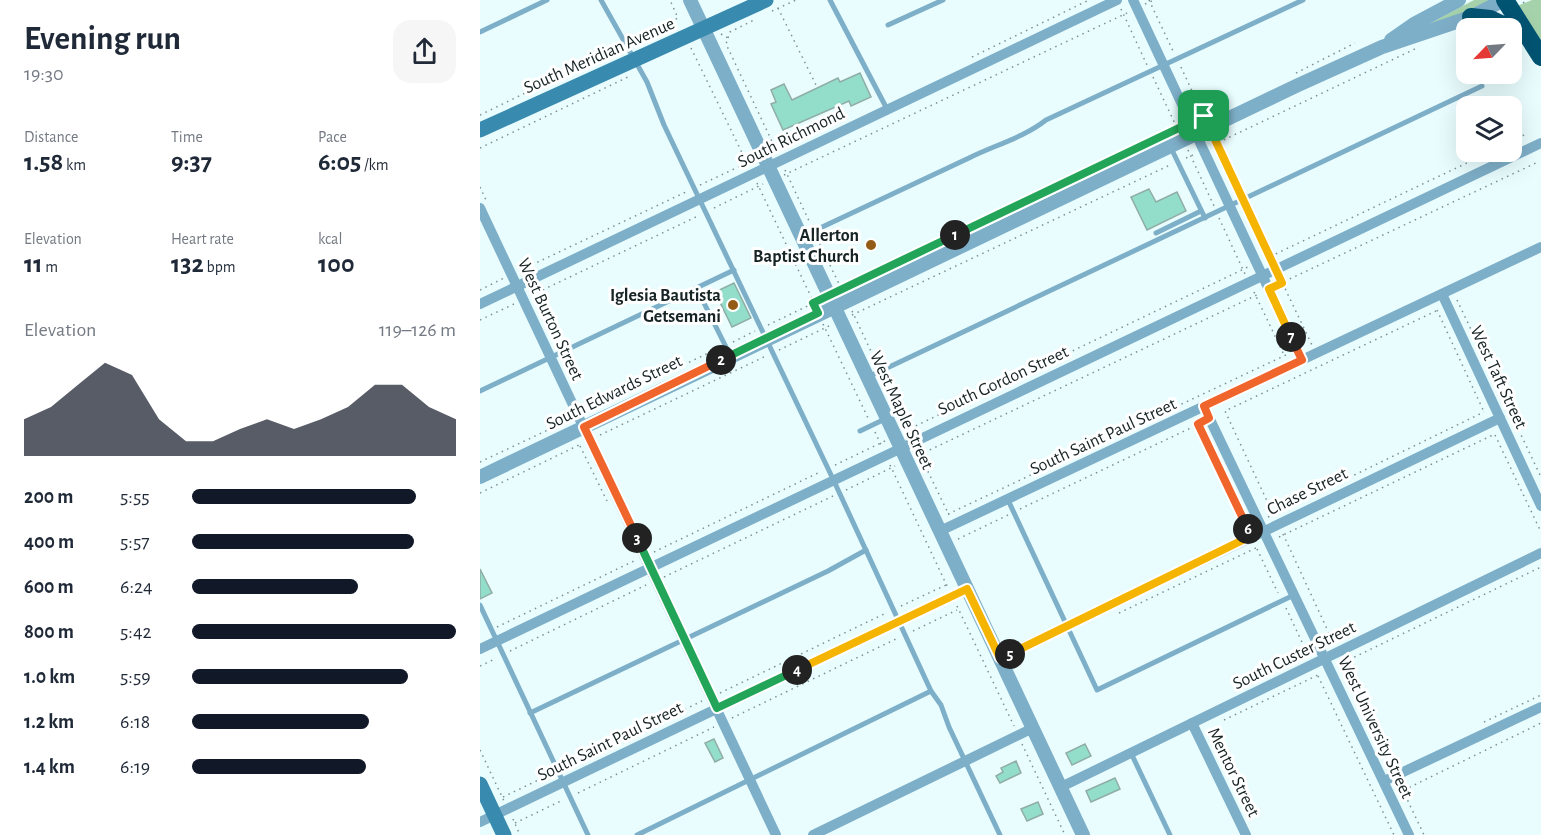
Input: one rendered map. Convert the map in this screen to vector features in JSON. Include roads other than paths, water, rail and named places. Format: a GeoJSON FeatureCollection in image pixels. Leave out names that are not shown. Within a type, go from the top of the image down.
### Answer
{"type":"FeatureCollection","features":[{"type":"Feature","properties":{"kind":"highway"},"geometry":{"type":"LineString","coordinates":[[1510,1],[1541,57]]}},
{"type":"Feature","properties":{"kind":"highway"},"geometry":{"type":"LineString","coordinates":[[1471,17],[1477,18]]}},
{"type":"Feature","properties":{"kind":"highway"},"geometry":{"type":"LineString","coordinates":[[1522,39],[1541,57]]}},
{"type":"Feature","properties":{"kind":"main road","name":"South Meridian Avenue"},"geometry":{"type":"LineString","coordinates":[[480,130],[637,66],[703,28],[772,7]]}},
{"type":"Feature","properties":{"kind":"main road"},"geometry":{"type":"LineString","coordinates":[[480,784],[501,812],[504,835]]}},
{"type":"Feature","properties":{"kind":"street","name":"West Maple Street"},"geometry":{"type":"LineString","coordinates":[[690,0],[772,157],[774,179],[808,234],[831,301],[906,461],[947,524],[967,589],[1083,835]]}},
{"type":"Feature","properties":{"kind":"street"},"geometry":{"type":"LineString","coordinates":[[1382,47],[1414,24],[1459,0]]}},
{"type":"Feature","properties":{"kind":"street"},"geometry":{"type":"LineString","coordinates":[[1382,47],[1471,17],[1510,1]]}},
{"type":"Feature","properties":{"kind":"street","name":"South Richmond"},"geometry":{"type":"LineString","coordinates":[[481,302],[752,174],[772,157],[887,109],[1118,4]]}},
{"type":"Feature","properties":{"kind":"street"},"geometry":{"type":"LineString","coordinates":[[1135,4],[1299,355]]}},
{"type":"Feature","properties":{"kind":"street","name":"South Edwards Street"},"geometry":{"type":"LineString","coordinates":[[480,477],[581,421],[844,294],[1177,139],[1207,122],[1382,47]]}},
{"type":"Feature","properties":{"kind":"street","name":"South Gordon Street"},"geometry":{"type":"LineString","coordinates":[[480,648],[648,561],[885,454],[897,442],[913,441],[1541,143]]}},
{"type":"Feature","properties":{"kind":"street","name":"West Burton Street"},"geometry":{"type":"LineString","coordinates":[[480,208],[776,835]]}},
{"type":"Feature","properties":{"kind":"street","name":"South Saint Paul Street"},"geometry":{"type":"LineString","coordinates":[[947,524],[1008,499],[1204,406],[1299,355],[1442,294],[1541,247]]}},
{"type":"Feature","properties":{"kind":"street","name":"West Taft Street"},"geometry":{"type":"LineString","coordinates":[[1442,294],[1541,506]]}},
{"type":"Feature","properties":{"kind":"street","name":"West University Street"},"geometry":{"type":"LineString","coordinates":[[1204,406],[1409,835]]}},
{"type":"Feature","properties":{"kind":"street","name":"Chase Street"},"geometry":{"type":"LineString","coordinates":[[1000,658],[1500,418]]}},
{"type":"Feature","properties":{"kind":"street","name":"South Custer Street"},"geometry":{"type":"LineString","coordinates":[[1061,787],[1192,723],[1315,670],[1326,658],[1541,553]]}},
{"type":"Feature","properties":{"kind":"street","name":"South Saint Paul Street"},"geometry":{"type":"LineString","coordinates":[[480,822],[967,589]]}},
{"type":"Feature","properties":{"kind":"street"},"geometry":{"type":"LineString","coordinates":[[1384,781],[1541,707]]}},
{"type":"Feature","properties":{"kind":"street","name":"Mentor Street"},"geometry":{"type":"LineString","coordinates":[[1192,723],[1246,835]]}},
{"type":"Feature","properties":{"kind":"street"},"geometry":{"type":"LineString","coordinates":[[813,835],[1033,728]]}},
{"type":"Feature","properties":{"kind":"lane"},"geometry":{"type":"LineString","coordinates":[[480,32],[547,0]]}},
{"type":"Feature","properties":{"kind":"lane"},"geometry":{"type":"LineString","coordinates":[[601,0],[637,66],[701,199],[931,691],[941,705],[999,834]]}},
{"type":"Feature","properties":{"kind":"lane"},"geometry":{"type":"LineString","coordinates":[[830,0],[887,109]]}},
{"type":"Feature","properties":{"kind":"lane"},"geometry":{"type":"LineString","coordinates":[[888,26],[943,0]]}},
{"type":"Feature","properties":{"kind":"lane"},"geometry":{"type":"LineString","coordinates":[[808,234],[972,156],[1002,145],[1034,129],[1046,120],[1303,0]]}},
{"type":"Feature","properties":{"kind":"lane"},"geometry":{"type":"LineString","coordinates":[[867,377],[1482,86]]}},
{"type":"Feature","properties":{"kind":"lane"},"geometry":{"type":"LineString","coordinates":[[1177,139],[1178,162],[1205,218]]}},
{"type":"Feature","properties":{"kind":"lane"},"geometry":{"type":"LineString","coordinates":[[1156,233],[1202,211]]}},
{"type":"Feature","properties":{"kind":"lane"},"geometry":{"type":"LineString","coordinates":[[480,391],[734,270]]}},
{"type":"Feature","properties":{"kind":"lane"},"geometry":{"type":"LineString","coordinates":[[700,295],[727,350]]}},
{"type":"Feature","properties":{"kind":"lane"},"geometry":{"type":"LineString","coordinates":[[860,431],[886,418]]}},
{"type":"Feature","properties":{"kind":"lane"},"geometry":{"type":"LineString","coordinates":[[1008,499],[1097,690],[1295,594]]}},
{"type":"Feature","properties":{"kind":"lane"},"geometry":{"type":"LineString","coordinates":[[530,712],[828,571],[866,550]]}},
{"type":"Feature","properties":{"kind":"lane"},"geometry":{"type":"LineString","coordinates":[[480,605],[588,835]]}},
{"type":"Feature","properties":{"kind":"lane"},"geometry":{"type":"LineString","coordinates":[[637,835],[931,691]]}},
{"type":"Feature","properties":{"kind":"lane"},"geometry":{"type":"LineString","coordinates":[[1131,753],[1170,835]]}},
{"type":"Feature","properties":{"kind":"place","name":"Allerton Baptist Church"},"geometry":{"type":"Point","coordinates":[871,245]}},
{"type":"Feature","properties":{"kind":"place","name":"Iglesia Bautista Getsemani"},"geometry":{"type":"Point","coordinates":[733,305]}}]}
